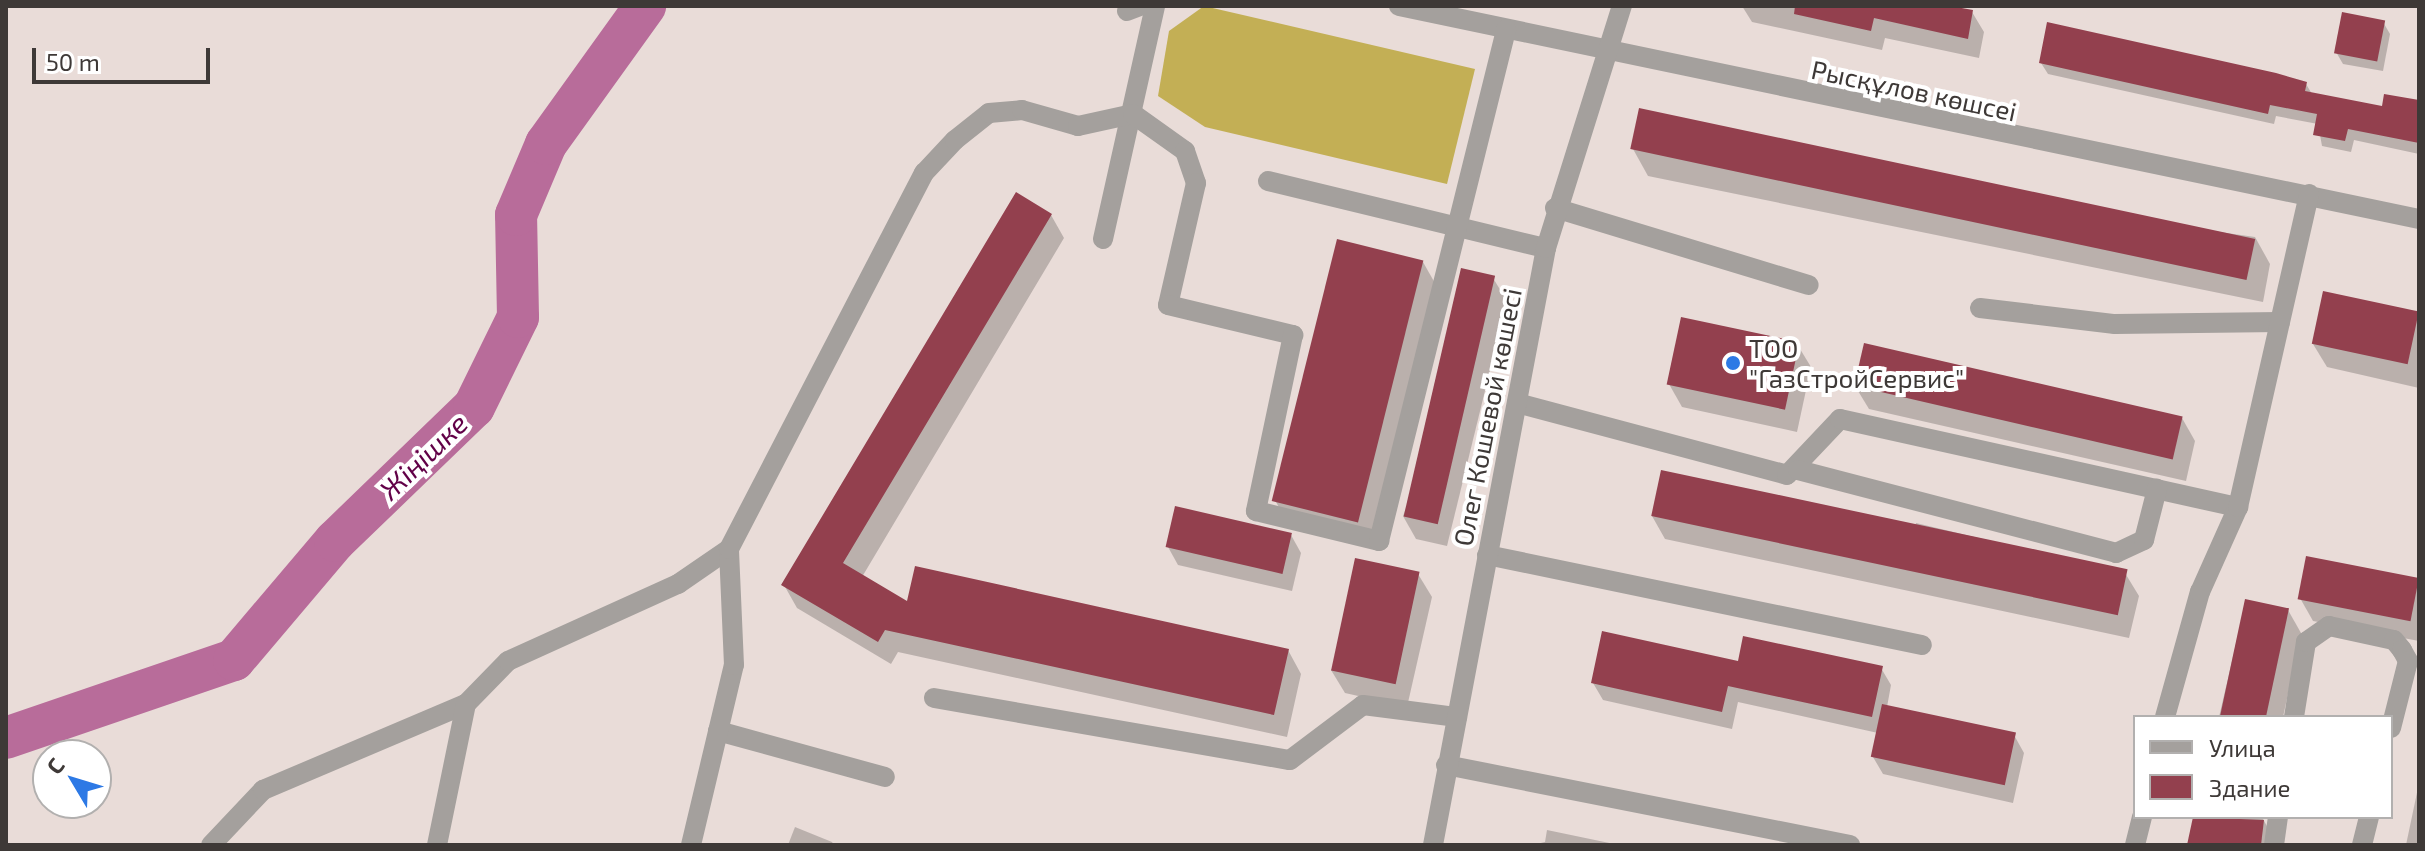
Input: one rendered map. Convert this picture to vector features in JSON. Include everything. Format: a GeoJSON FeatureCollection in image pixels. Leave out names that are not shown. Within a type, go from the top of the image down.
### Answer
{"type":"FeatureCollection","features":[{"type":"Feature","properties":{"kind":"street"},"geometry":{"type":"LineString","coordinates":[[1103,239],[1155,6]]}},
{"type":"Feature","properties":{"kind":"street","name":"Рысқұлов көшсеі"},"geometry":{"type":"LineString","coordinates":[[1399,6],[1506,30],[1608,45],[1848,106],[2309,194],[2419,219]]}},
{"type":"Feature","properties":{"kind":"street","name":"Олег Кошевой көшесі"},"geometry":{"type":"LineString","coordinates":[[1433,845],[1555,208],[1622,6]]}},
{"type":"Feature","properties":{"kind":"street"},"geometry":{"type":"LineString","coordinates":[[211,845],[263,790],[466,704],[508,661],[678,584],[729,549],[924,173],[955,140],[989,113],[1022,110],[1078,126],[1133,114],[1185,151],[1196,183],[1168,305],[1293,335],[1256,511],[1379,541],[1506,30]]}},
{"type":"Feature","properties":{"kind":"street"},"geometry":{"type":"LineString","coordinates":[[1268,181],[1546,248]]}},
{"type":"Feature","properties":{"kind":"street"},"geometry":{"type":"LineString","coordinates":[[2166,715],[2200,592],[2238,507],[2309,194]]}},
{"type":"Feature","properties":{"kind":"street"},"geometry":{"type":"LineString","coordinates":[[1555,208],[1809,285]]}},
{"type":"Feature","properties":{"kind":"street"},"geometry":{"type":"LineString","coordinates":[[1980,308],[2115,324],[2280,322]]}},
{"type":"Feature","properties":{"kind":"street"},"geometry":{"type":"LineString","coordinates":[[1517,403],[1787,475],[1798,470],[1840,419],[2238,507]]}},
{"type":"Feature","properties":{"kind":"street"},"geometry":{"type":"LineString","coordinates":[[1798,470],[2116,553],[2144,540],[2157,489]]}},
{"type":"Feature","properties":{"kind":"street"},"geometry":{"type":"LineString","coordinates":[[691,845],[734,665],[729,549]]}},
{"type":"Feature","properties":{"kind":"street"},"geometry":{"type":"LineString","coordinates":[[1487,555],[1922,645]]}},
{"type":"Feature","properties":{"kind":"street"},"geometry":{"type":"LineString","coordinates":[[2294,715],[2306,642],[2315,632],[2329,626],[2394,640],[2413,662],[2393,722]]}},
{"type":"Feature","properties":{"kind":"street"},"geometry":{"type":"LineString","coordinates":[[934,698],[1290,760],[1363,705],[1457,717]]}},
{"type":"Feature","properties":{"kind":"street"},"geometry":{"type":"LineString","coordinates":[[437,845],[466,704]]}},
{"type":"Feature","properties":{"kind":"street"},"geometry":{"type":"LineString","coordinates":[[718,731],[885,777]]}},
{"type":"Feature","properties":{"kind":"street"},"geometry":{"type":"LineString","coordinates":[[1446,765],[1850,845]]}},
{"type":"Feature","properties":{"kind":"street"},"geometry":{"type":"LineString","coordinates":[[2135,845],[2142,819]]}},
{"type":"Feature","properties":{"kind":"street"},"geometry":{"type":"LineString","coordinates":[[2274,845],[2278,819]]}},
{"type":"Feature","properties":{"kind":"street"},"geometry":{"type":"LineString","coordinates":[[2362,845],[2368,819]]}},
{"type":"Feature","properties":{"kind":"shaded area"},"geometry":{"type":"Polygon","coordinates":[[[1204,6],[1475,69],[1447,184],[1205,127],[1158,96],[1169,31],[1204,6]]]}},
{"type":"Feature","properties":{"kind":"building"},"geometry":{"type":"Polygon","coordinates":[[[1795,6],[1950,6],[1973,10],[1968,39],[1874,18],[1871,31],[1794,14],[1795,6]]]}},
{"type":"Feature","properties":{"kind":"building"},"geometry":{"type":"Polygon","coordinates":[[[2342,12],[2385,20],[2377,62],[2334,53],[2342,12]]]}},
{"type":"Feature","properties":{"kind":"building"},"geometry":{"type":"Polygon","coordinates":[[[2047,22],[2276,73],[2307,82],[2305,91],[2382,106],[2384,94],[2419,100],[2419,143],[2348,129],[2345,141],[2313,135],[2317,114],[2270,105],[2268,114],[2039,63],[2047,22]]]}},
{"type":"Feature","properties":{"kind":"building"},"geometry":{"type":"Polygon","coordinates":[[[1639,108],[2255,239],[2247,280],[1630,149],[1639,108]]]}},
{"type":"Feature","properties":{"kind":"building"},"geometry":{"type":"Polygon","coordinates":[[[1016,192],[1052,214],[843,563],[907,601],[915,566],[1289,649],[1274,715],[885,630],[878,642],[781,585],[1016,192]]]}},
{"type":"Feature","properties":{"kind":"building"},"geometry":{"type":"Polygon","coordinates":[[[1337,239],[1423,261],[1358,523],[1272,501],[1337,239]]]}},
{"type":"Feature","properties":{"kind":"building"},"geometry":{"type":"Polygon","coordinates":[[[1461,268],[1495,276],[1438,524],[1404,516],[1461,268]]]}},
{"type":"Feature","properties":{"kind":"building"},"geometry":{"type":"Polygon","coordinates":[[[2323,291],[2419,311],[2408,364],[2312,344],[2323,291]]]}},
{"type":"Feature","properties":{"kind":"building","name":"ТОО \"ГазСтройСервис\""},"geometry":{"type":"Polygon","coordinates":[[[1681,317],[1799,342],[1785,410],[1667,384],[1681,317]]]}},
{"type":"Feature","properties":{"kind":"building"},"geometry":{"type":"Polygon","coordinates":[[[1864,343],[2183,417],[2173,459],[1854,386],[1864,343]]]}},
{"type":"Feature","properties":{"kind":"building"},"geometry":{"type":"Polygon","coordinates":[[[1661,470],[2128,569],[2118,615],[1651,516],[1661,470]]]}},
{"type":"Feature","properties":{"kind":"building"},"geometry":{"type":"Polygon","coordinates":[[[1175,506],[1292,533],[1282,574],[1166,547],[1175,506]]]}},
{"type":"Feature","properties":{"kind":"building"},"geometry":{"type":"Polygon","coordinates":[[[2306,556],[2419,578],[2410,621],[2298,599],[2306,556]]]}},
{"type":"Feature","properties":{"kind":"building"},"geometry":{"type":"Polygon","coordinates":[[[1355,558],[1420,572],[1396,684],[1331,670],[1355,558]]]}},
{"type":"Feature","properties":{"kind":"building"},"geometry":{"type":"Polygon","coordinates":[[[2245,599],[2289,608],[2266,715],[2220,715],[2245,599]]]}},
{"type":"Feature","properties":{"kind":"building"},"geometry":{"type":"Polygon","coordinates":[[[1602,631],[1738,661],[1743,636],[1883,666],[1872,717],[1728,686],[1722,712],[1591,683],[1602,631]]]}},
{"type":"Feature","properties":{"kind":"building"},"geometry":{"type":"Polygon","coordinates":[[[1882,704],[2016,732],[2005,785],[1871,757],[1882,704]]]}},
{"type":"Feature","properties":{"kind":"building"},"geometry":{"type":"Polygon","coordinates":[[[2193,819],[2264,820],[2261,845],[2187,845],[2193,819]]]}},
{"type":"Feature","properties":{"kind":"waterway","name":"Жіңішке"},"geometry":{"type":"LineString","coordinates":[[6,738],[234,660],[335,541],[474,407],[518,317],[516,215],[546,144],[645,6]]}},
{"type":"Feature","properties":{"kind":"place","name":"ТОО \"ГазСтройСервис\""},"geometry":{"type":"Point","coordinates":[1733,363]}}]}
